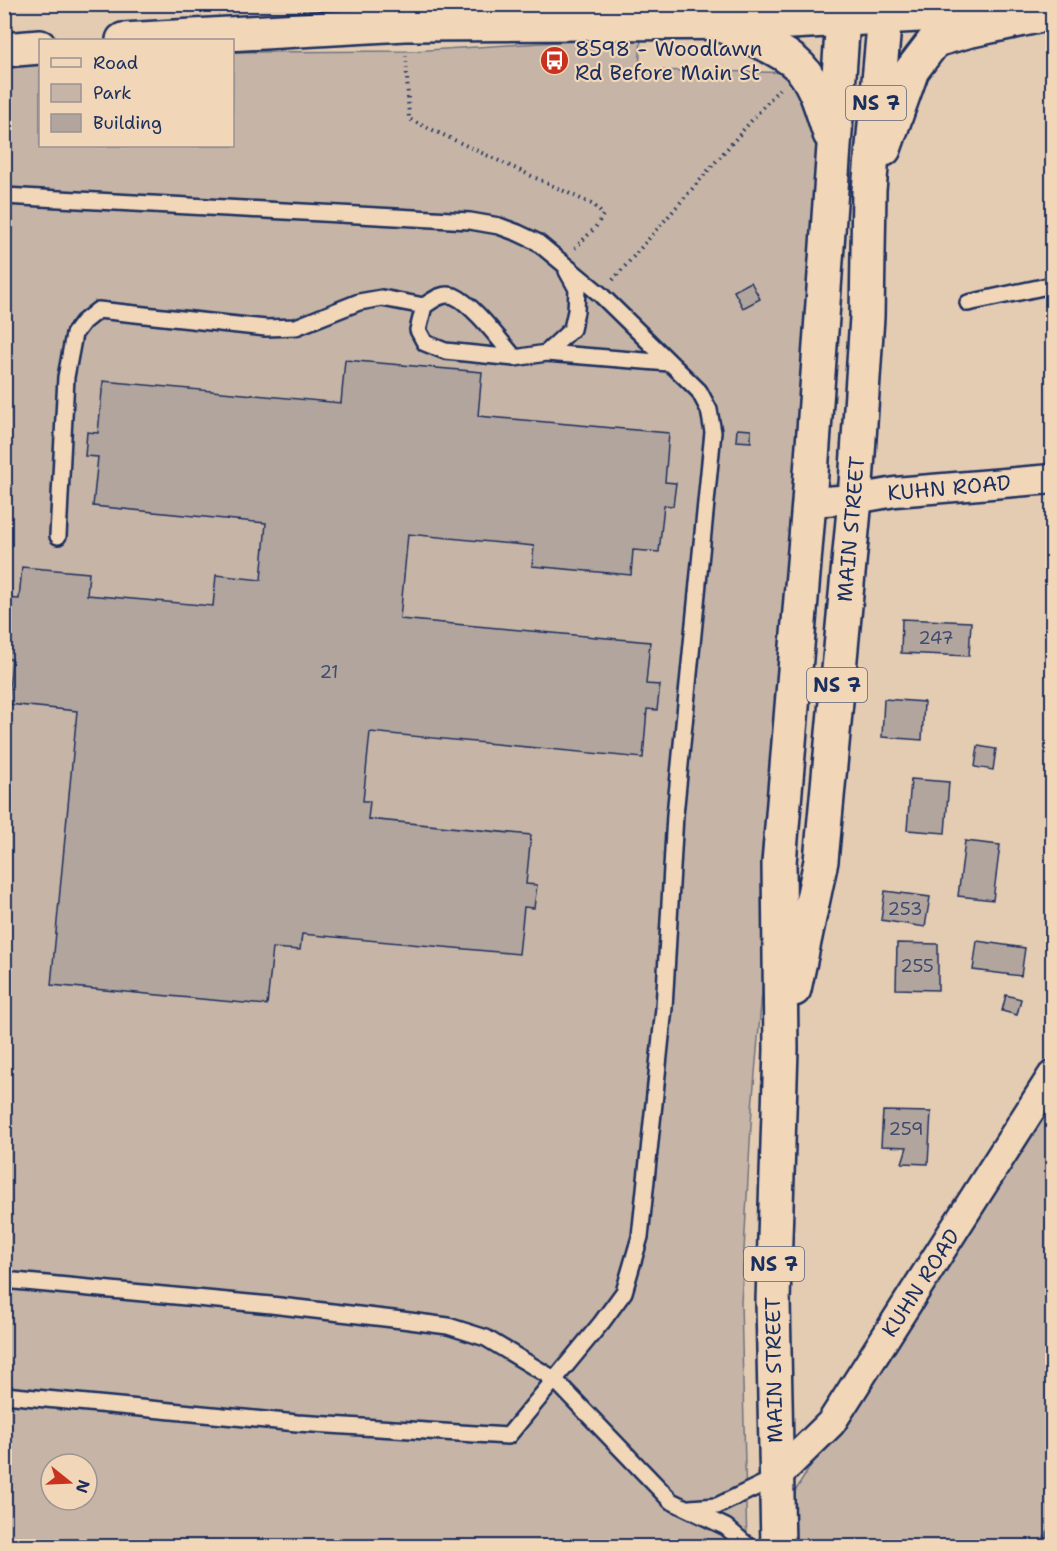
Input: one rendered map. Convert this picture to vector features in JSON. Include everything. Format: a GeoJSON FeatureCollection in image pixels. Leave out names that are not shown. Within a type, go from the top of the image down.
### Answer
{"type":"FeatureCollection","features":[{"type":"Feature","properties":{"kind":"main road"},"geometry":{"type":"LineString","coordinates":[[717,23],[754,4]]}},
{"type":"Feature","properties":{"kind":"main road"},"geometry":{"type":"LineString","coordinates":[[141,39],[405,24],[717,23],[885,10],[1053,7]]}},
{"type":"Feature","properties":{"kind":"main road","name":"MAIN STREET"},"geometry":{"type":"LineString","coordinates":[[781,1049],[821,861],[855,499],[867,317],[869,190],[885,10]]}},
{"type":"Feature","properties":{"kind":"main road","name":"MAIN STREET"},"geometry":{"type":"LineString","coordinates":[[778,1546],[773,1301],[781,1049],[779,863],[809,502],[844,12]]}},
{"type":"Feature","properties":{"kind":"main road"},"geometry":{"type":"LineString","coordinates":[[869,190],[912,70],[936,40],[1053,13]]}},
{"type":"Feature","properties":{"kind":"main road"},"geometry":{"type":"LineString","coordinates":[[717,23],[788,56],[801,67],[815,89],[835,146]]}},
{"type":"Feature","properties":{"kind":"main road"},"geometry":{"type":"LineString","coordinates":[[4,50],[39,47]]}},
{"type":"Feature","properties":{"kind":"street","name":"KUHN ROAD"},"geometry":{"type":"LineString","coordinates":[[809,502],[855,499],[895,492],[1053,479]]}},
{"type":"Feature","properties":{"kind":"street","name":"KUHN ROAD"},"geometry":{"type":"LineString","coordinates":[[776,1478],[831,1423],[1053,1076]]}},
{"type":"Feature","properties":{"kind":"lane"},"geometry":{"type":"LineString","coordinates":[[4,196],[470,221],[518,232],[537,242],[600,294],[699,391],[709,410],[713,432],[675,815],[664,1008],[640,1237],[624,1292],[602,1322],[508,1436],[297,1423],[4,1395]]}},
{"type":"Feature","properties":{"kind":"lane"},"geometry":{"type":"LineString","coordinates":[[546,353],[572,329],[576,311],[577,289],[562,261]]}},
{"type":"Feature","properties":{"kind":"lane"},"geometry":{"type":"LineString","coordinates":[[968,303],[1053,285]]}},
{"type":"Feature","properties":{"kind":"lane"},"geometry":{"type":"LineString","coordinates":[[515,358],[469,306],[453,295],[438,296],[424,306],[418,330],[425,343],[445,351],[515,358],[546,353],[669,363]]}},
{"type":"Feature","properties":{"kind":"lane"},"geometry":{"type":"LineString","coordinates":[[58,536],[66,377],[74,334],[82,322],[98,310],[266,328],[296,327],[359,302],[382,298],[424,306]]}},
{"type":"Feature","properties":{"kind":"lane"},"geometry":{"type":"LineString","coordinates":[[4,1280],[271,1305],[448,1326],[486,1338],[554,1379],[671,1501],[726,1527],[748,1546]]}},
{"type":"Feature","properties":{"kind":"lane"},"geometry":{"type":"LineString","coordinates":[[687,1508],[717,1506],[776,1478]]}},
{"type":"Feature","properties":{"kind":"path"},"geometry":{"type":"LineString","coordinates":[[405,24],[409,119],[594,205],[603,215],[595,228],[562,261]]}},
{"type":"Feature","properties":{"kind":"path"},"geometry":{"type":"LineString","coordinates":[[600,294],[786,81]]}},
{"type":"Feature","properties":{"kind":"green space"},"geometry":{"type":"Polygon","coordinates":[[[641,37],[639,70],[821,73],[786,715],[752,1108],[741,1303],[747,1546],[5,1546],[4,53],[39,53],[39,147],[234,147],[234,52],[412,51],[641,37]]]}},
{"type":"Feature","properties":{"kind":"green space"},"geometry":{"type":"Polygon","coordinates":[[[1052,1054],[1052,1546],[780,1546],[780,1516],[1052,1054]]]}},
{"type":"Feature","properties":{"kind":"building"},"geometry":{"type":"Polygon","coordinates":[[[751,282],[760,299],[743,308],[734,291],[751,282]]]}},
{"type":"Feature","properties":{"kind":"building"},"geometry":{"type":"Polygon","coordinates":[[[345,360],[482,372],[478,416],[669,433],[665,482],[676,483],[673,506],[664,505],[659,552],[633,550],[631,575],[532,566],[534,546],[408,534],[400,619],[650,642],[646,684],[660,685],[657,710],[647,709],[643,758],[370,732],[363,801],[370,801],[368,819],[531,835],[526,884],[537,885],[534,908],[524,907],[519,954],[302,934],[300,950],[273,948],[267,1005],[51,985],[77,711],[8,704],[12,659],[4,659],[4,598],[19,599],[22,567],[89,573],[87,595],[213,606],[216,575],[261,580],[266,523],[93,506],[98,457],[85,456],[87,432],[98,433],[103,381],[341,403],[345,360]]]}},
{"type":"Feature","properties":{"kind":"building"},"geometry":{"type":"Polygon","coordinates":[[[737,429],[751,430],[751,442],[736,441],[737,429]]]}},
{"type":"Feature","properties":{"kind":"building"},"geometry":{"type":"Polygon","coordinates":[[[902,619],[971,622],[969,656],[901,653],[902,619]]]}},
{"type":"Feature","properties":{"kind":"building"},"geometry":{"type":"Polygon","coordinates":[[[884,699],[924,702],[922,740],[882,737],[884,699]]]}},
{"type":"Feature","properties":{"kind":"building"},"geometry":{"type":"Polygon","coordinates":[[[978,746],[996,749],[993,770],[975,767],[978,746]]]}},
{"type":"Feature","properties":{"kind":"building"},"geometry":{"type":"Polygon","coordinates":[[[911,779],[949,782],[945,833],[907,830],[911,779]]]}},
{"type":"Feature","properties":{"kind":"building"},"geometry":{"type":"Polygon","coordinates":[[[965,841],[1000,845],[993,900],[958,896],[965,841]]]}},
{"type":"Feature","properties":{"kind":"building"},"geometry":{"type":"Polygon","coordinates":[[[885,891],[930,897],[925,927],[881,920],[885,891]]]}},
{"type":"Feature","properties":{"kind":"building"},"geometry":{"type":"Polygon","coordinates":[[[977,941],[1025,948],[1021,976],[973,970],[977,941]]]}},
{"type":"Feature","properties":{"kind":"building"},"geometry":{"type":"Polygon","coordinates":[[[897,943],[938,944],[938,990],[896,989],[897,943]]]}},
{"type":"Feature","properties":{"kind":"building"},"geometry":{"type":"Polygon","coordinates":[[[1006,995],[1021,999],[1017,1015],[1002,1011],[1006,995]]]}},
{"type":"Feature","properties":{"kind":"building"},"geometry":{"type":"Polygon","coordinates":[[[883,1111],[931,1112],[928,1164],[902,1163],[907,1147],[881,1146],[883,1111]]]}},
{"type":"Feature","properties":{"kind":"waterway"},"geometry":{"type":"LineString","coordinates":[[1042,1546],[1052,1531]]}},
{"type":"Feature","properties":{"kind":"place","name":"8598 - Woodlawn Rd Before Main St"},"geometry":{"type":"Point","coordinates":[554,61]}}]}
